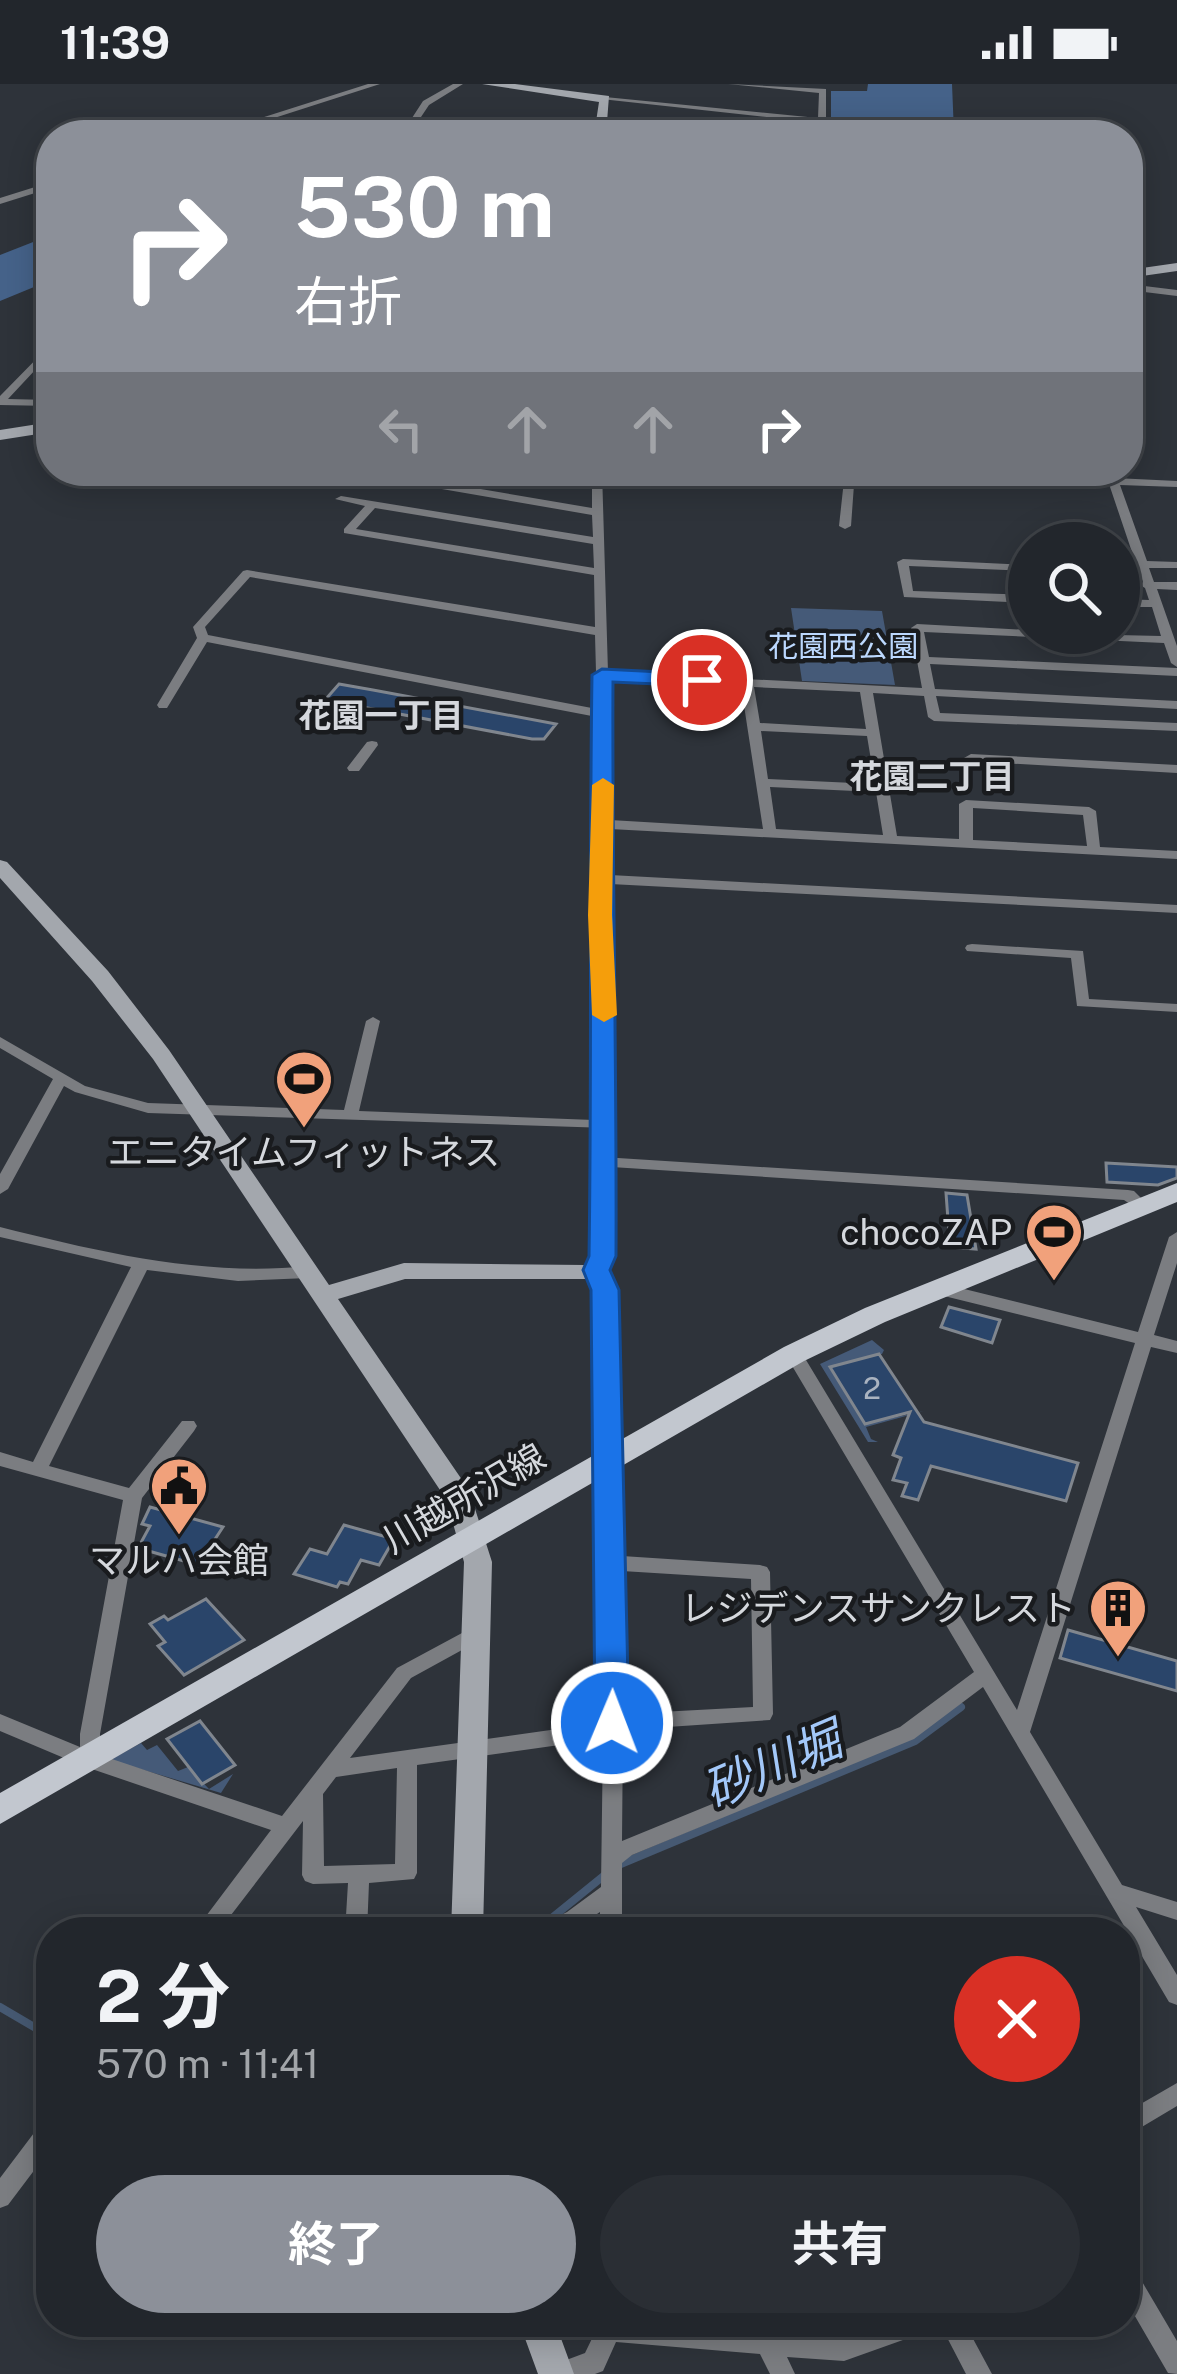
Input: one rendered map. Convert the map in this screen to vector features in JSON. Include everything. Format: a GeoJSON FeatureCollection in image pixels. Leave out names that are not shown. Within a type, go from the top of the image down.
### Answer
{"type":"FeatureCollection","features":[{"type":"Feature","properties":{"kind":"main road","name":"川越所沢線"},"geometry":{"type":"LineString","coordinates":[[0,1810],[794,1354],[1177,1192]]}},
{"type":"Feature","properties":{"kind":"street"},"geometry":{"type":"LineString","coordinates":[[337,84],[349,92]]}},
{"type":"Feature","properties":{"kind":"street"},"geometry":{"type":"LineString","coordinates":[[260,120],[376,84]]}},
{"type":"Feature","properties":{"kind":"street"},"geometry":{"type":"LineString","coordinates":[[415,120],[426,103],[460,84]]}},
{"type":"Feature","properties":{"kind":"street"},"geometry":{"type":"LineString","coordinates":[[488,84],[802,120]]}},
{"type":"Feature","properties":{"kind":"street"},"geometry":{"type":"LineString","coordinates":[[732,84],[823,87],[821,120]]}},
{"type":"Feature","properties":{"kind":"street"},"geometry":{"type":"LineString","coordinates":[[602,120],[605,99]]}},
{"type":"Feature","properties":{"kind":"street"},"geometry":{"type":"LineString","coordinates":[[0,201],[36,190]]}},
{"type":"Feature","properties":{"kind":"street"},"geometry":{"type":"LineString","coordinates":[[1143,272],[1177,266]]}},
{"type":"Feature","properties":{"kind":"street"},"geometry":{"type":"LineString","coordinates":[[1143,289],[1177,293]]}},
{"type":"Feature","properties":{"kind":"street"},"geometry":{"type":"LineString","coordinates":[[0,402],[36,363]]}},
{"type":"Feature","properties":{"kind":"street"},"geometry":{"type":"LineString","coordinates":[[0,402],[36,403]]}},
{"type":"Feature","properties":{"kind":"street"},"geometry":{"type":"LineString","coordinates":[[0,435],[36,430]]}},
{"type":"Feature","properties":{"kind":"street"},"geometry":{"type":"LineString","coordinates":[[1143,482],[1177,484]]}},
{"type":"Feature","properties":{"kind":"street"},"geometry":{"type":"LineString","coordinates":[[448,486],[597,512]]}},
{"type":"Feature","properties":{"kind":"street"},"geometry":{"type":"LineString","coordinates":[[597,486],[602,675],[602,1256],[596,1270],[605,1290],[613,1563],[611,1917]]}},
{"type":"Feature","properties":{"kind":"street"},"geometry":{"type":"LineString","coordinates":[[844,526],[848,486]]}},
{"type":"Feature","properties":{"kind":"street"},"geometry":{"type":"LineString","coordinates":[[923,660],[1177,667],[1115,486]]}},
{"type":"Feature","properties":{"kind":"street"},"geometry":{"type":"LineString","coordinates":[[340,499],[597,541]]}},
{"type":"Feature","properties":{"kind":"street"},"geometry":{"type":"LineString","coordinates":[[373,504],[348,532],[597,572]]}},
{"type":"Feature","properties":{"kind":"street"},"geometry":{"type":"LineString","coordinates":[[1008,567],[903,562],[908,593],[1008,598]]}},
{"type":"Feature","properties":{"kind":"street"},"geometry":{"type":"LineString","coordinates":[[1142,574],[1177,566]]}},
{"type":"Feature","properties":{"kind":"street"},"geometry":{"type":"LineString","coordinates":[[163,705],[203,638],[200,627],[248,573],[601,632]]}},
{"type":"Feature","properties":{"kind":"street"},"geometry":{"type":"LineString","coordinates":[[1142,574],[1177,586]]}},
{"type":"Feature","properties":{"kind":"street"},"geometry":{"type":"LineString","coordinates":[[1140,605],[1177,608]]}},
{"type":"Feature","properties":{"kind":"street"},"geometry":{"type":"LineString","coordinates":[[1169,640],[917,628],[934,717],[1177,727]]}},
{"type":"Feature","properties":{"kind":"street"},"geometry":{"type":"LineString","coordinates":[[203,638],[602,714]]}},
{"type":"Feature","properties":{"kind":"street"},"geometry":{"type":"LineString","coordinates":[[602,675],[1177,705]]}},
{"type":"Feature","properties":{"kind":"street"},"geometry":{"type":"LineString","coordinates":[[747,682],[770,833]]}},
{"type":"Feature","properties":{"kind":"street"},"geometry":{"type":"LineString","coordinates":[[866,689],[891,840]]}},
{"type":"Feature","properties":{"kind":"street"},"geometry":{"type":"LineString","coordinates":[[753,727],[875,733]]}},
{"type":"Feature","properties":{"kind":"street"},"geometry":{"type":"LineString","coordinates":[[355,768],[372,745]]}},
{"type":"Feature","properties":{"kind":"street"},"geometry":{"type":"LineString","coordinates":[[971,758],[1177,770]]}},
{"type":"Feature","properties":{"kind":"street"},"geometry":{"type":"LineString","coordinates":[[763,783],[882,788]]}},
{"type":"Feature","properties":{"kind":"street"},"geometry":{"type":"LineString","coordinates":[[966,844],[966,804],[1089,811],[1094,851]]}},
{"type":"Feature","properties":{"kind":"street"},"geometry":{"type":"LineString","coordinates":[[601,824],[1177,855]]}},
{"type":"Feature","properties":{"kind":"street"},"geometry":{"type":"LineString","coordinates":[[0,866],[100,976],[199,1111],[459,1497],[478,1562],[467,1917]]}},
{"type":"Feature","properties":{"kind":"street"},"geometry":{"type":"LineString","coordinates":[[601,879],[1177,909]]}},
{"type":"Feature","properties":{"kind":"street"},"geometry":{"type":"LineString","coordinates":[[972,948],[1078,953],[1082,1003],[1177,1008]]}},
{"type":"Feature","properties":{"kind":"street"},"geometry":{"type":"LineString","coordinates":[[350,1115],[373,1021]]}},
{"type":"Feature","properties":{"kind":"street"},"geometry":{"type":"LineString","coordinates":[[0,1042],[61,1078],[129,1105],[602,1125]]}},
{"type":"Feature","properties":{"kind":"street"},"geometry":{"type":"LineString","coordinates":[[0,1189],[61,1078]]}},
{"type":"Feature","properties":{"kind":"street"},"geometry":{"type":"LineString","coordinates":[[602,1162],[1128,1195],[1142,1207]]}},
{"type":"Feature","properties":{"kind":"street"},"geometry":{"type":"LineString","coordinates":[[0,1232],[142,1262],[276,1278],[308,1272]]}},
{"type":"Feature","properties":{"kind":"street"},"geometry":{"type":"LineString","coordinates":[[1020,1732],[1174,1246]]}},
{"type":"Feature","properties":{"kind":"street"},"geometry":{"type":"LineString","coordinates":[[38,1470],[142,1262]]}},
{"type":"Feature","properties":{"kind":"street"},"geometry":{"type":"LineString","coordinates":[[324,1295],[404,1271],[577,1276],[596,1270]]}},
{"type":"Feature","properties":{"kind":"street"},"geometry":{"type":"LineString","coordinates":[[940,1289],[1177,1347]]}},
{"type":"Feature","properties":{"kind":"street"},"geometry":{"type":"LineString","coordinates":[[794,1354],[1132,1917]]}},
{"type":"Feature","properties":{"kind":"street"},"geometry":{"type":"LineString","coordinates":[[90,1760],[90,1734],[134,1496],[188,1426]]}},
{"type":"Feature","properties":{"kind":"street"},"geometry":{"type":"LineString","coordinates":[[0,1460],[134,1496]]}},
{"type":"Feature","properties":{"kind":"street"},"geometry":{"type":"LineString","coordinates":[[333,1769],[601,1731],[612,1723],[763,1714],[760,1572],[613,1563]]}},
{"type":"Feature","properties":{"kind":"street"},"geometry":{"type":"LineString","coordinates":[[217,1917],[404,1673],[475,1634]]}},
{"type":"Feature","properties":{"kind":"street"},"geometry":{"type":"LineString","coordinates":[[577,1917],[612,1876],[625,1849],[907,1733],[987,1673]]}},
{"type":"Feature","properties":{"kind":"street"},"geometry":{"type":"LineString","coordinates":[[0,1722],[90,1760],[288,1827]]}},
{"type":"Feature","properties":{"kind":"street"},"geometry":{"type":"LineString","coordinates":[[314,1794],[313,1875],[406,1873],[407,1759]]}},
{"type":"Feature","properties":{"kind":"street"},"geometry":{"type":"LineString","coordinates":[[357,1917],[359,1874]]}},
{"type":"Feature","properties":{"kind":"street"},"geometry":{"type":"LineString","coordinates":[[1118,1892],[1177,1911]]}},
{"type":"Feature","properties":{"kind":"street"},"geometry":{"type":"LineString","coordinates":[[1140,1930],[1177,1995]]}},
{"type":"Feature","properties":{"kind":"street"},"geometry":{"type":"LineString","coordinates":[[1140,2116],[1177,2093]]}},
{"type":"Feature","properties":{"kind":"street"},"geometry":{"type":"LineString","coordinates":[[0,2197],[36,2149]]}},
{"type":"Feature","properties":{"kind":"street"},"geometry":{"type":"LineString","coordinates":[[1140,2302],[1177,2365]]}},
{"type":"Feature","properties":{"kind":"street"},"geometry":{"type":"LineString","coordinates":[[543,2337],[559,2374],[594,2362],[606,2337]]}},
{"type":"Feature","properties":{"kind":"street"},"geometry":{"type":"LineString","coordinates":[[708,2337],[844,2349],[879,2337]]}},
{"type":"Feature","properties":{"kind":"street"},"geometry":{"type":"LineString","coordinates":[[959,2337],[980,2374]]}},
{"type":"Feature","properties":{"kind":"street"},"geometry":{"type":"LineString","coordinates":[[769,2344],[783,2374]]}},
{"type":"Feature","properties":{"kind":"green space","name":"花園西公園"},"geometry":{"type":"Polygon","coordinates":[[[791,608],[882,611],[895,685],[802,681],[791,608]]]}},
{"type":"Feature","properties":{"kind":"green space"},"geometry":{"type":"Polygon","coordinates":[[[872,1340],[884,1350],[882,1354],[829,1367],[865,1424],[924,1411],[866,1427],[878,1442],[868,1442],[820,1364],[872,1340]]]}},
{"type":"Feature","properties":{"kind":"green space"},"geometry":{"type":"Polygon","coordinates":[[[141,1743],[147,1750],[157,1745],[178,1771],[188,1767],[209,1789],[233,1774],[221,1793],[110,1760],[141,1743]]]}},
{"type":"Feature","properties":{"kind":"shaded area"},"geometry":{"type":"Polygon","coordinates":[[[868,84],[952,84],[953,120],[831,119],[831,91],[867,91],[868,84]]]}},
{"type":"Feature","properties":{"kind":"shaded area"},"geometry":{"type":"Polygon","coordinates":[[[36,241],[36,286],[0,301],[0,255],[36,241]]]}},
{"type":"Feature","properties":{"kind":"building"},"geometry":{"type":"Polygon","coordinates":[[[339,684],[556,724],[544,739],[532,739],[325,700],[339,684]]]}},
{"type":"Feature","properties":{"kind":"building"},"geometry":{"type":"Polygon","coordinates":[[[1106,1163],[1177,1167],[1177,1178],[1158,1185],[1107,1182],[1106,1163]]]}},
{"type":"Feature","properties":{"kind":"building"},"geometry":{"type":"Polygon","coordinates":[[[946,1193],[967,1195],[976,1249],[950,1247],[946,1193]]]}},
{"type":"Feature","properties":{"kind":"building"},"geometry":{"type":"Polygon","coordinates":[[[949,1307],[1000,1320],[992,1343],[941,1327],[949,1307]]]}},
{"type":"Feature","properties":{"kind":"building"},"geometry":{"type":"Polygon","coordinates":[[[879,1354],[924,1422],[1078,1463],[1066,1501],[931,1466],[918,1500],[902,1496],[907,1483],[893,1480],[901,1458],[893,1455],[910,1412],[865,1424],[830,1367],[879,1354]]]}},
{"type":"Feature","properties":{"kind":"building","name":"マルハ会館"},"geometry":{"type":"Polygon","coordinates":[[[150,1507],[223,1527],[198,1565],[138,1548],[150,1526],[142,1524],[150,1507]]]}},
{"type":"Feature","properties":{"kind":"building"},"geometry":{"type":"Polygon","coordinates":[[[344,1525],[394,1539],[379,1565],[361,1560],[348,1584],[340,1582],[337,1587],[294,1574],[310,1549],[327,1554],[344,1525]]]}},
{"type":"Feature","properties":{"kind":"building"},"geometry":{"type":"Polygon","coordinates":[[[206,1599],[244,1640],[184,1675],[158,1646],[165,1642],[150,1624],[164,1616],[168,1620],[206,1599]]]}},
{"type":"Feature","properties":{"kind":"building","name":"レジデンスサンクレスト"},"geometry":{"type":"Polygon","coordinates":[[[1068,1630],[1177,1661],[1177,1691],[1060,1658],[1068,1630]]]}},
{"type":"Feature","properties":{"kind":"building"},"geometry":{"type":"Polygon","coordinates":[[[200,1721],[235,1765],[202,1784],[167,1739],[200,1721]]]}},
{"type":"Feature","properties":{"kind":"waterway","name":"砂川堀"},"geometry":{"type":"LineString","coordinates":[[616,1866],[915,1741],[961,1707]]}},
{"type":"Feature","properties":{"kind":"waterway","name":"砂川堀"},"geometry":{"type":"LineString","coordinates":[[553,1917],[606,1874]]}},
{"type":"Feature","properties":{"kind":"waterway","name":"砂川堀"},"geometry":{"type":"LineString","coordinates":[[0,2007],[36,2028]]}},
{"type":"Feature","properties":{"kind":"slow traffic"},"geometry":{"type":"LineString","coordinates":[[603,785],[604,1015]]}},
{"type":"Feature","properties":{"kind":"place","name":"エニタイムフィットネス"},"geometry":{"type":"Point","coordinates":[304,1130]}},
{"type":"Feature","properties":{"kind":"place","name":"chocoZAP"},"geometry":{"type":"Point","coordinates":[1054,1283]}},
{"type":"Feature","properties":{"kind":"place","name":"マルハ会館"},"geometry":{"type":"Point","coordinates":[179,1537]}},
{"type":"Feature","properties":{"kind":"place","name":"レジデンスサンクレスト"},"geometry":{"type":"Point","coordinates":[1118,1659]}},
{"type":"Feature","properties":{"kind":"district","name":"花園一丁目"},"geometry":{"type":"Point","coordinates":[381,715]}},
{"type":"Feature","properties":{"kind":"district","name":"花園二丁目"},"geometry":{"type":"Point","coordinates":[932,776]}},
{"type":"Feature","properties":{"kind":"route"},"geometry":{"type":"LineString","coordinates":[[612,1723],[614,1621],[605,1290],[596,1270],[602,1262],[605,1041],[600,915],[602,675],[702,680]]}}]}
